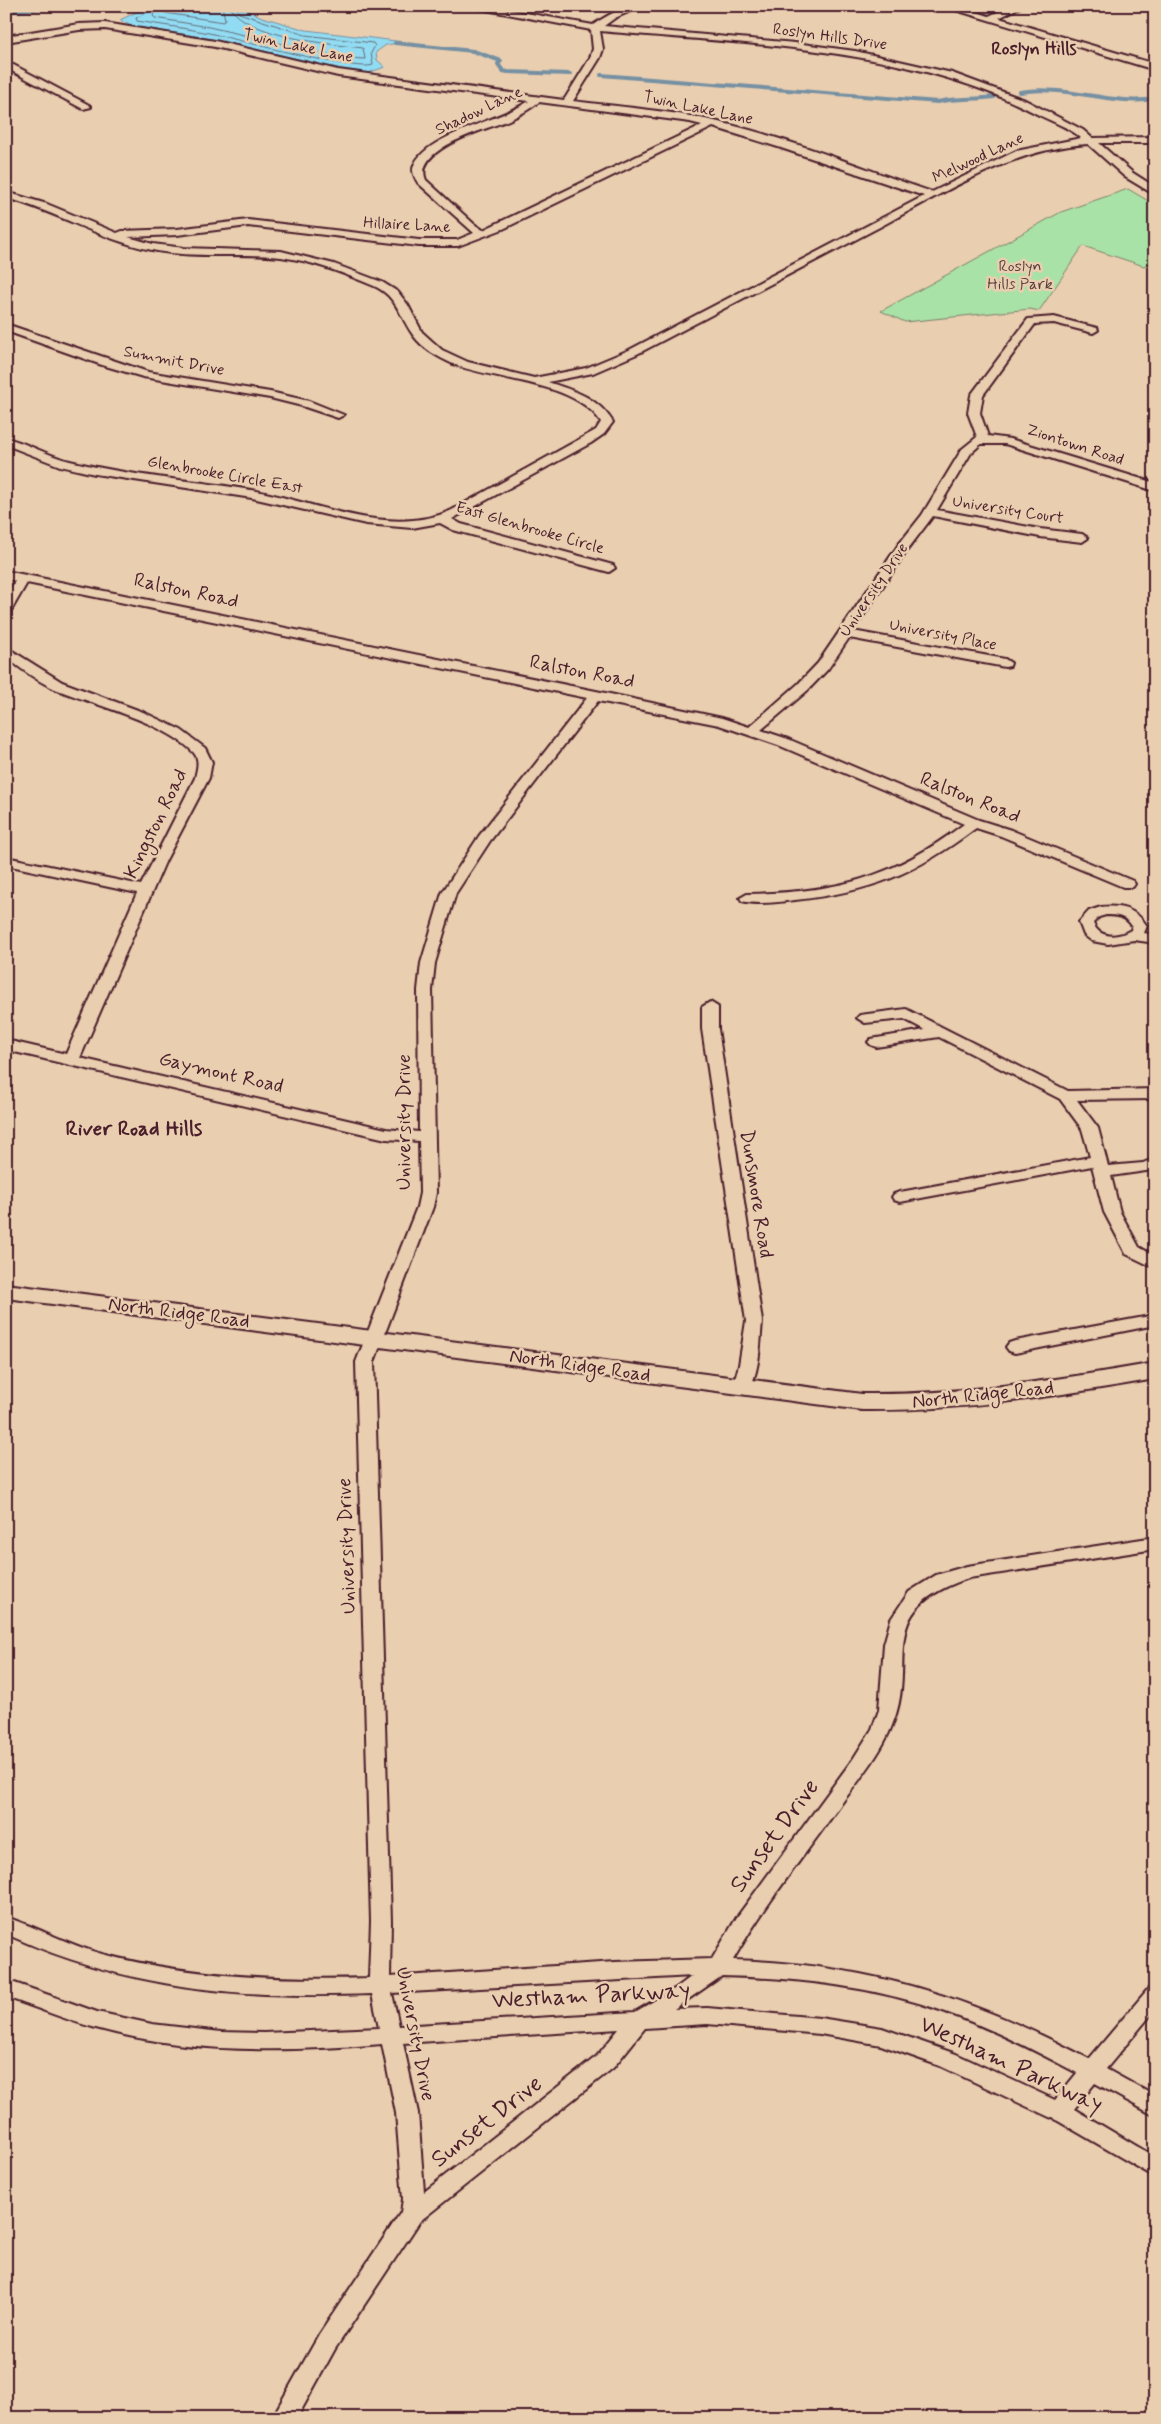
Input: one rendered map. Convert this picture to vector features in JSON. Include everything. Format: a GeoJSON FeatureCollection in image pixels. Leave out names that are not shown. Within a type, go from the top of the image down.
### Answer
{"type":"FeatureCollection","features":[{"type":"Feature","properties":{"kind":"main road","name":"North Ridge Road"},"geometry":{"type":"LineString","coordinates":[[6,1290],[862,1402],[942,1402],[1059,1388],[1155,1371]]}},
{"type":"Feature","properties":{"kind":"street","name":"Roslyn Hills Drive"},"geometry":{"type":"LineString","coordinates":[[468,6],[595,28],[795,46],[882,59],[952,76],[1006,95],[1059,120],[1091,140],[1120,168],[1155,192]]}},
{"type":"Feature","properties":{"kind":"street"},"geometry":{"type":"LineString","coordinates":[[566,104],[595,58],[598,49],[595,28],[612,16],[638,6]]}},
{"type":"Feature","properties":{"kind":"street"},"geometry":{"type":"LineString","coordinates":[[946,6],[1155,67]]}},
{"type":"Feature","properties":{"kind":"street"},"geometry":{"type":"LineString","coordinates":[[990,19],[1018,6]]}},
{"type":"Feature","properties":{"kind":"street","name":"Twin Lake Lane"},"geometry":{"type":"LineString","coordinates":[[6,39],[70,28],[105,26],[215,44],[346,74],[646,113],[712,124],[822,157],[932,195]]}},
{"type":"Feature","properties":{"kind":"street"},"geometry":{"type":"LineString","coordinates":[[6,64],[86,107]]}},
{"type":"Feature","properties":{"kind":"street","name":"Shadow Lane"},"geometry":{"type":"LineString","coordinates":[[481,233],[470,226],[422,181],[418,172],[419,165],[434,150],[447,141],[515,114],[536,100]]}},
{"type":"Feature","properties":{"kind":"street","name":"Hillaire Lane"},"geometry":{"type":"LineString","coordinates":[[105,232],[117,234],[176,232],[255,223],[331,234],[436,244],[458,243],[712,124]]}},
{"type":"Feature","properties":{"kind":"street","name":"Melwood Lane"},"geometry":{"type":"LineString","coordinates":[[932,195],[1019,153],[1049,145],[1091,140],[1155,140]]}},
{"type":"Feature","properties":{"kind":"street"},"geometry":{"type":"LineString","coordinates":[[6,195],[50,207],[131,242],[166,250],[251,251],[288,255],[318,263],[392,291],[406,310],[417,334],[438,352],[475,368],[526,380],[550,379],[589,371],[633,352],[932,195]]}},
{"type":"Feature","properties":{"kind":"street"},"geometry":{"type":"LineString","coordinates":[[984,440],[974,414],[977,395],[1032,321],[1054,320],[1093,330]]}},
{"type":"Feature","properties":{"kind":"street","name":"Summit Drive"},"geometry":{"type":"LineString","coordinates":[[6,327],[106,364],[147,375],[270,395],[305,403],[338,415]]}},
{"type":"Feature","properties":{"kind":"street","name":"Glenbrooke Circle East"},"geometry":{"type":"LineString","coordinates":[[6,441],[39,455],[69,464],[278,498],[366,520],[407,525],[442,519],[587,441],[604,429],[607,422],[606,418],[602,410],[590,400],[526,380]]}},
{"type":"Feature","properties":{"kind":"street","name":"Ziontown Road"},"geometry":{"type":"LineString","coordinates":[[984,440],[996,439],[1019,444],[1155,487]]}},
{"type":"Feature","properties":{"kind":"street","name":"University Drive"},"geometry":{"type":"LineString","coordinates":[[752,731],[803,687],[822,666],[929,512],[966,451],[973,444],[984,440]]}},
{"type":"Feature","properties":{"kind":"street","name":"University Court"},"geometry":{"type":"LineString","coordinates":[[929,512],[1030,531],[1082,538]]}},
{"type":"Feature","properties":{"kind":"street","name":"East Glenbrooke Circle"},"geometry":{"type":"LineString","coordinates":[[442,519],[457,527],[609,568]]}},
{"type":"Feature","properties":{"kind":"street","name":"Ralston Road"},"geometry":{"type":"LineString","coordinates":[[6,575],[687,713],[752,731],[1128,884]]}},
{"type":"Feature","properties":{"kind":"street"},"geometry":{"type":"LineString","coordinates":[[6,609],[23,578]]}},
{"type":"Feature","properties":{"kind":"street","name":"University Place"},"geometry":{"type":"LineString","coordinates":[[845,633],[1005,662]]}},
{"type":"Feature","properties":{"kind":"street","name":"Kingston Road"},"geometry":{"type":"LineString","coordinates":[[6,651],[28,668],[57,685],[138,715],[176,733],[192,743],[203,756],[204,770],[202,778],[145,890],[71,1060]]}},
{"type":"Feature","properties":{"kind":"street","name":"University Drive"},"geometry":{"type":"LineString","coordinates":[[412,2214],[414,2199],[408,2113],[390,2036],[378,1966],[381,1921],[365,1362],[428,1193],[425,990],[428,963],[443,908],[449,893],[484,839],[596,695]]}},
{"type":"Feature","properties":{"kind":"street"},"geometry":{"type":"LineString","coordinates":[[746,898],[781,898],[836,888],[891,874],[926,857],[974,822]]}},
{"type":"Feature","properties":{"kind":"street"},"geometry":{"type":"LineString","coordinates":[[6,861],[84,879],[145,890]]}},
{"type":"Feature","properties":{"kind":"street"},"geometry":{"type":"LineString","coordinates":[[1134,936],[1155,939]]}},
{"type":"Feature","properties":{"kind":"street","name":"Dunsmore Road"},"geometry":{"type":"LineString","coordinates":[[710,1007],[710,1029],[754,1321],[748,1365],[742,1387]]}},
{"type":"Feature","properties":{"kind":"street"},"geometry":{"type":"LineString","coordinates":[[865,1018],[906,1014],[1065,1096],[1090,1128],[1112,1212],[1132,1250],[1155,1263]]}},
{"type":"Feature","properties":{"kind":"street"},"geometry":{"type":"LineString","coordinates":[[876,1042],[941,1032]]}},
{"type":"Feature","properties":{"kind":"street","name":"Gaymont Road"},"geometry":{"type":"LineString","coordinates":[[6,1045],[386,1134],[428,1137]]}},
{"type":"Feature","properties":{"kind":"street"},"geometry":{"type":"LineString","coordinates":[[1065,1096],[1155,1094]]}},
{"type":"Feature","properties":{"kind":"street"},"geometry":{"type":"LineString","coordinates":[[900,1197],[1100,1166],[1147,1167],[1155,1163]]}},
{"type":"Feature","properties":{"kind":"street"},"geometry":{"type":"LineString","coordinates":[[1016,1347],[1155,1320]]}},
{"type":"Feature","properties":{"kind":"street","name":"Sunset Drive"},"geometry":{"type":"LineString","coordinates":[[412,2214],[488,2157],[605,2062],[640,2019],[683,1994],[718,1967],[744,1923],[860,1764],[881,1730],[889,1710],[893,1644],[900,1619],[916,1597],[943,1580],[967,1572],[1155,1543]]}},
{"type":"Feature","properties":{"kind":"street","name":"Westham Parkway"},"geometry":{"type":"LineString","coordinates":[[6,1925],[52,1946],[102,1962],[142,1971],[213,1981],[261,1984],[380,1984],[510,1978],[575,1971],[718,1967],[792,1971],[839,1977],[902,1992],[968,2012],[1053,2050],[1155,2107]]}},
{"type":"Feature","properties":{"kind":"street","name":"Westham Parkway"},"geometry":{"type":"LineString","coordinates":[[6,1988],[96,2020],[152,2032],[204,2039],[264,2042],[707,2016],[820,2026],[882,2037],[948,2060],[1058,2112],[1155,2168]]}},
{"type":"Feature","properties":{"kind":"street"},"geometry":{"type":"LineString","coordinates":[[1058,2112],[1074,2090],[1092,2072],[1155,1995]]}},
{"type":"Feature","properties":{"kind":"street"},"geometry":{"type":"LineString","coordinates":[[284,2418],[328,2342],[412,2214]]}},
{"type":"Feature","properties":{"kind":"green space","name":"Roslyn Hills Park"},"geometry":{"type":"Polygon","coordinates":[[[1128,189],[1155,205],[1155,261],[1144,266],[1083,246],[1039,311],[1030,309],[905,322],[881,311],[1061,212],[1128,189]]]}},
{"type":"Feature","properties":{"kind":"water"},"geometry":{"type":"Polygon","coordinates":[[[149,6],[225,6],[247,10],[262,17],[306,30],[404,42],[386,45],[376,52],[377,60],[385,67],[368,73],[342,69],[207,38],[131,26],[120,20],[149,6]]]}},
{"type":"Feature","properties":{"kind":"waterway"},"geometry":{"type":"LineString","coordinates":[[6,12],[62,6]]}},
{"type":"Feature","properties":{"kind":"waterway"},"geometry":{"type":"LineString","coordinates":[[395,43],[473,51],[501,61],[498,64],[503,71],[508,72],[570,74]]}},
{"type":"Feature","properties":{"kind":"waterway"},"geometry":{"type":"LineString","coordinates":[[601,75],[938,102],[994,97]]}},
{"type":"Feature","properties":{"kind":"waterway"},"geometry":{"type":"LineString","coordinates":[[1020,92],[1037,90],[1121,100],[1155,99]]}},
{"type":"Feature","properties":{"kind":"district","name":"Roslyn Hills"},"geometry":{"type":"Point","coordinates":[1034,49]}},
{"type":"Feature","properties":{"kind":"district","name":"River Road Hills"},"geometry":{"type":"Point","coordinates":[134,1129]}}]}
